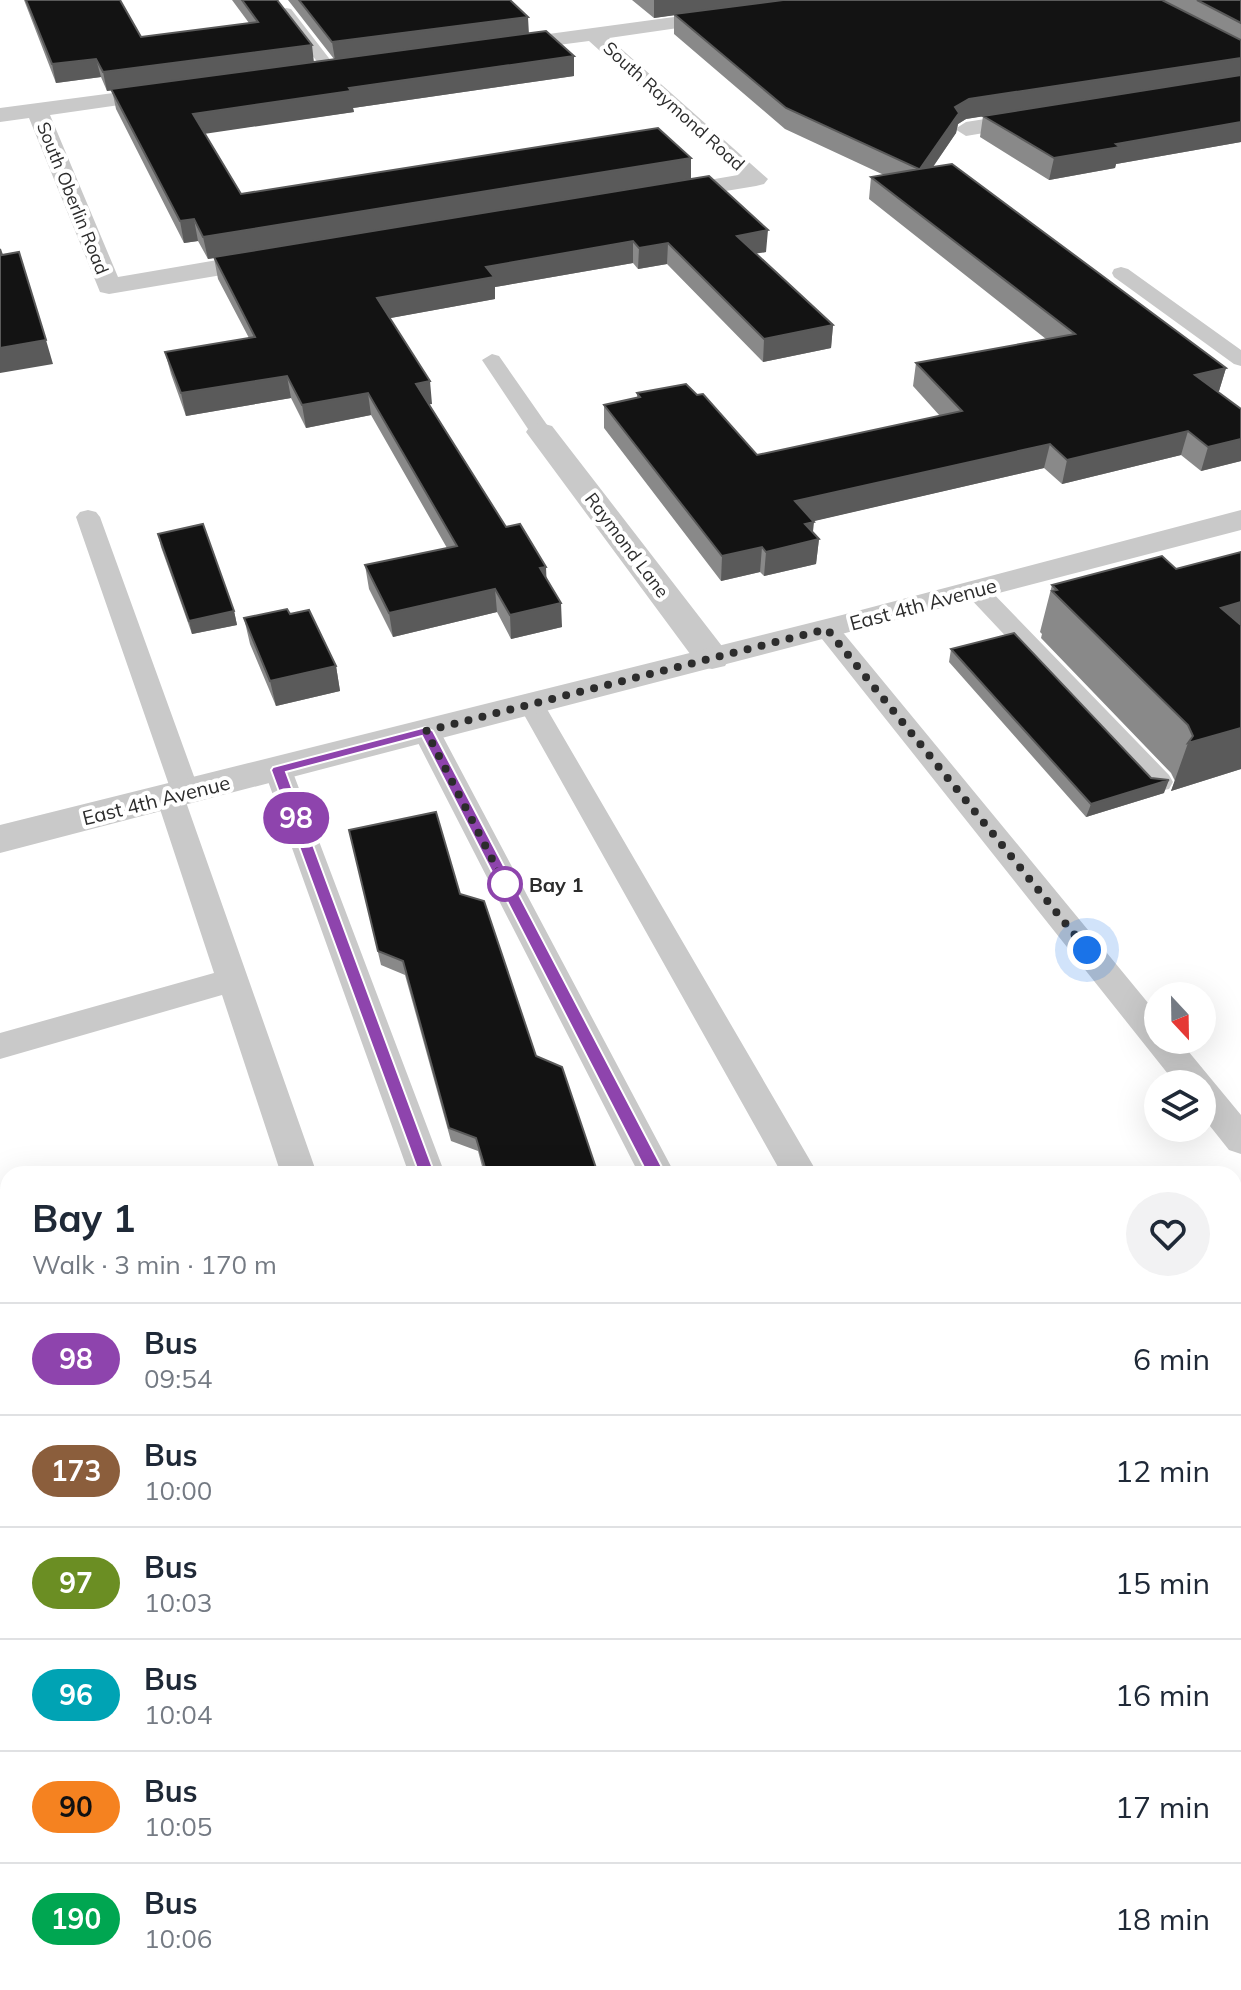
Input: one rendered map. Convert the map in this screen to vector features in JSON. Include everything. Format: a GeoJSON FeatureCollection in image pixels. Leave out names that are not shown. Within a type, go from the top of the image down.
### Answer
{"type":"FeatureCollection","features":[{"type":"Feature","properties":{"kind":"street"},"geometry":{"type":"LineString","coordinates":[[469,50],[757,12]]}},
{"type":"Feature","properties":{"kind":"street","name":"South Raymond Road"},"geometry":{"type":"LineString","coordinates":[[592,33],[756,179],[629,200]]}},
{"type":"Feature","properties":{"kind":"street"},"geometry":{"type":"LineString","coordinates":[[0,115],[191,89]]}},
{"type":"Feature","properties":{"kind":"street","name":"South Oberlin Road"},"geometry":{"type":"LineString","coordinates":[[37,110],[109,286],[298,255]]}},
{"type":"Feature","properties":{"kind":"street"},"geometry":{"type":"LineString","coordinates":[[966,129],[1058,114]]}},
{"type":"Feature","properties":{"kind":"street","name":"Raymond Lane"},"geometry":{"type":"LineString","coordinates":[[541,432],[712,658]]}},
{"type":"Feature","properties":{"kind":"street","name":"East 4th Avenue"},"geometry":{"type":"LineString","coordinates":[[0,839],[827,629],[1241,520]]}},
{"type":"Feature","properties":{"kind":"lane"},"geometry":{"type":"LineString","coordinates":[[281,5],[330,69]]}},
{"type":"Feature","properties":{"kind":"lane"},"geometry":{"type":"LineString","coordinates":[[1121,273],[1241,360]]}},
{"type":"Feature","properties":{"kind":"lane"},"geometry":{"type":"LineString","coordinates":[[492,360],[541,432]]}},
{"type":"Feature","properties":{"kind":"lane"},"geometry":{"type":"LineString","coordinates":[[88,517],[178,795],[232,980],[296,1166]]}},
{"type":"Feature","properties":{"kind":"lane"},"geometry":{"type":"LineString","coordinates":[[976,590],[1159,782]]}},
{"type":"Feature","properties":{"kind":"lane"},"geometry":{"type":"LineString","coordinates":[[827,629],[1144,1020]]}},
{"type":"Feature","properties":{"kind":"lane"},"geometry":{"type":"LineString","coordinates":[[531,704],[795,1166]]}},
{"type":"Feature","properties":{"kind":"lane"},"geometry":{"type":"LineString","coordinates":[[426,731],[653,1166]]}},
{"type":"Feature","properties":{"kind":"lane"},"geometry":{"type":"LineString","coordinates":[[278,770],[424,1166]]}},
{"type":"Feature","properties":{"kind":"lane"},"geometry":{"type":"LineString","coordinates":[[0,1046],[232,980]]}},
{"type":"Feature","properties":{"kind":"lane"},"geometry":{"type":"LineString","coordinates":[[1171,1054],[1184,1070]]}},
{"type":"Feature","properties":{"kind":"lane"},"geometry":{"type":"LineString","coordinates":[[1216,1109],[1241,1140]]}},
{"type":"Feature","properties":{"kind":"building"},"geometry":{"type":"Polygon","coordinates":[[[26,0],[120,0],[141,37],[258,22],[242,0],[277,0],[312,45],[103,72],[96,59],[52,64],[26,0]]]}},
{"type":"Feature","properties":{"kind":"building"},"geometry":{"type":"Polygon","coordinates":[[[299,0],[510,0],[528,17],[332,42],[299,0]]]}},
{"type":"Feature","properties":{"kind":"building"},"geometry":{"type":"Polygon","coordinates":[[[783,0],[1162,0],[1241,40],[1241,58],[969,99],[955,107],[959,113],[920,169],[952,164],[1226,368],[1195,375],[1241,409],[1241,439],[1208,447],[1188,431],[1067,460],[1050,444],[795,501],[814,522],[805,524],[819,539],[766,552],[762,547],[722,556],[604,405],[640,397],[637,393],[686,384],[697,395],[703,394],[757,455],[962,411],[916,363],[1075,334],[871,177],[919,169],[786,108],[674,14],[783,0]]]}},
{"type":"Feature","properties":{"kind":"building"},"geometry":{"type":"Polygon","coordinates":[[[1197,0],[1241,0],[1241,23],[1197,0]]]}},
{"type":"Feature","properties":{"kind":"building"},"geometry":{"type":"Polygon","coordinates":[[[546,31],[574,56],[193,114],[241,194],[658,128],[691,158],[203,237],[194,219],[180,221],[111,89],[546,31]]]}},
{"type":"Feature","properties":{"kind":"building"},"geometry":{"type":"Polygon","coordinates":[[[1241,75],[1241,122],[1054,158],[983,116],[1241,75]]]}},
{"type":"Feature","properties":{"kind":"building"},"geometry":{"type":"Polygon","coordinates":[[[709,176],[768,230],[737,236],[833,325],[764,339],[668,243],[639,248],[633,241],[486,267],[494,277],[377,298],[430,381],[416,384],[506,527],[520,524],[546,567],[540,568],[561,603],[510,615],[495,589],[389,613],[365,565],[457,546],[368,393],[302,405],[287,376],[181,393],[165,352],[255,337],[214,257],[709,176]]]}},
{"type":"Feature","properties":{"kind":"building"},"geometry":{"type":"Polygon","coordinates":[[[0,249],[2,255],[19,252],[46,340],[0,348],[0,249]]]}},
{"type":"Feature","properties":{"kind":"building"},"geometry":{"type":"Polygon","coordinates":[[[203,524],[234,611],[189,621],[158,534],[203,524]]]}},
{"type":"Feature","properties":{"kind":"building"},"geometry":{"type":"Polygon","coordinates":[[[1241,552],[1241,602],[1221,608],[1241,625],[1241,728],[1188,743],[1193,736],[1188,725],[1052,591],[1057,590],[1052,585],[1162,556],[1176,569],[1241,552]]]}},
{"type":"Feature","properties":{"kind":"building"},"geometry":{"type":"Polygon","coordinates":[[[287,609],[290,614],[309,610],[336,666],[270,681],[244,618],[287,609]]]}},
{"type":"Feature","properties":{"kind":"building"},"geometry":{"type":"Polygon","coordinates":[[[1014,633],[1151,778],[1169,780],[1091,804],[951,649],[1014,633]]]}},
{"type":"Feature","properties":{"kind":"building"},"geometry":{"type":"Polygon","coordinates":[[[436,812],[460,894],[484,901],[536,1056],[562,1067],[595,1166],[485,1166],[476,1138],[449,1128],[403,961],[378,951],[349,830],[436,812]]]}},
{"type":"Feature","properties":{"kind":"bus line","name":"98"},"geometry":{"type":"LineString","coordinates":[[424,1166],[278,770],[426,731],[653,1166]]}},
{"type":"Feature","properties":{"kind":"place","name":"Bay 1"},"geometry":{"type":"Point","coordinates":[505,884]}},
{"type":"Feature","properties":{"kind":"route"},"geometry":{"type":"LineString","coordinates":[[505,884],[426,731],[827,629],[1087,950]]}}]}
